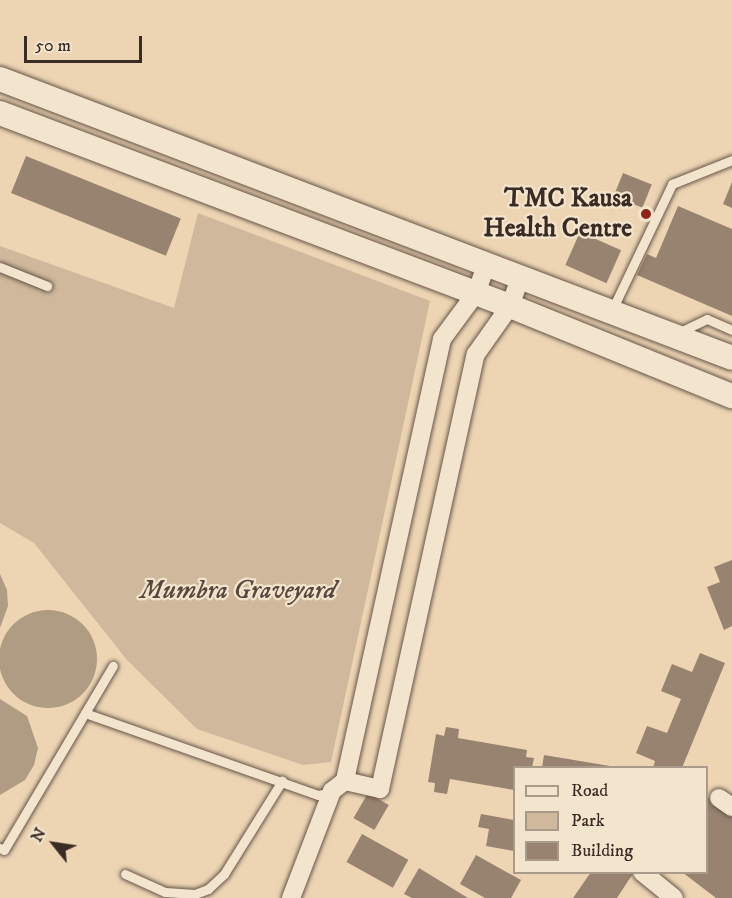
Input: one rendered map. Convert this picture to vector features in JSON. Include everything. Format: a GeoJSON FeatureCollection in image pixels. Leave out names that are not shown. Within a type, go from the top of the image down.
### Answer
{"type":"FeatureCollection","features":[{"type":"Feature","properties":{"kind":"street"},"geometry":{"type":"LineString","coordinates":[[0,79],[732,358]]}},
{"type":"Feature","properties":{"kind":"street"},"geometry":{"type":"LineString","coordinates":[[0,113],[510,306],[732,396]]}},
{"type":"Feature","properties":{"kind":"street"},"geometry":{"type":"LineString","coordinates":[[291,898],[339,786],[442,339],[476,293],[487,263]]}},
{"type":"Feature","properties":{"kind":"street"},"geometry":{"type":"LineString","coordinates":[[339,786],[380,789],[476,354],[510,306],[521,276]]}},
{"type":"Feature","properties":{"kind":"street"},"geometry":{"type":"LineString","coordinates":[[598,342],[611,310]]}},
{"type":"Feature","properties":{"kind":"street"},"geometry":{"type":"LineString","coordinates":[[643,874],[674,898]]}},
{"type":"Feature","properties":{"kind":"lane"},"geometry":{"type":"LineString","coordinates":[[611,310],[672,184],[732,160]]}},
{"type":"Feature","properties":{"kind":"lane"},"geometry":{"type":"LineString","coordinates":[[0,267],[46,286]]}},
{"type":"Feature","properties":{"kind":"lane"},"geometry":{"type":"LineString","coordinates":[[673,335],[706,319],[732,330]]}},
{"type":"Feature","properties":{"kind":"lane"},"geometry":{"type":"LineString","coordinates":[[0,848],[4,850],[113,666]]}},
{"type":"Feature","properties":{"kind":"lane"},"geometry":{"type":"LineString","coordinates":[[85,713],[318,795],[339,786]]}},
{"type":"Feature","properties":{"kind":"lane"},"geometry":{"type":"LineString","coordinates":[[125,874],[165,892],[195,894],[208,889],[224,874],[282,782]]}},
{"type":"Feature","properties":{"kind":"green space","name":"Mumbra Graveyard"},"geometry":{"type":"Polygon","coordinates":[[[198,213],[430,301],[331,762],[303,765],[197,729],[127,660],[34,543],[0,523],[0,246],[174,308],[198,213]]]}},
{"type":"Feature","properties":{"kind":"shaded area"},"geometry":{"type":"Polygon","coordinates":[[[0,574],[7,590],[8,606],[0,628],[0,574]]]}},
{"type":"Feature","properties":{"kind":"shaded area"},"geometry":{"type":"Polygon","coordinates":[[[48,610],[67,614],[83,624],[93,640],[97,659],[93,678],[83,694],[67,704],[48,708],[29,704],[13,694],[3,678],[-1,659],[3,640],[13,624],[29,614],[48,610]]]}},
{"type":"Feature","properties":{"kind":"shaded area"},"geometry":{"type":"Polygon","coordinates":[[[0,699],[27,716],[38,748],[34,765],[25,780],[0,795],[0,699]]]}},
{"type":"Feature","properties":{"kind":"building"},"geometry":{"type":"Polygon","coordinates":[[[26,156],[181,219],[166,256],[11,193],[26,156]]]}},
{"type":"Feature","properties":{"kind":"building"},"geometry":{"type":"Polygon","coordinates":[[[623,173],[652,185],[642,208],[614,196],[623,173]]]}},
{"type":"Feature","properties":{"kind":"building"},"geometry":{"type":"Polygon","coordinates":[[[732,182],[732,208],[723,204],[732,182]]]}},
{"type":"Feature","properties":{"kind":"building"},"geometry":{"type":"Polygon","coordinates":[[[678,206],[732,229],[732,316],[637,275],[647,254],[656,258],[678,206]]]}},
{"type":"Feature","properties":{"kind":"building"},"geometry":{"type":"Polygon","coordinates":[[[580,232],[621,250],[606,283],[565,265],[580,232]]]}},
{"type":"Feature","properties":{"kind":"building"},"geometry":{"type":"Polygon","coordinates":[[[732,560],[732,626],[724,630],[707,587],[720,582],[714,567],[732,560]]]}},
{"type":"Feature","properties":{"kind":"building"},"geometry":{"type":"Polygon","coordinates":[[[700,653],[725,663],[683,766],[654,766],[655,761],[636,753],[647,726],[667,733],[681,699],[661,691],[672,664],[692,672],[700,653]]]}},
{"type":"Feature","properties":{"kind":"building"},"geometry":{"type":"Polygon","coordinates":[[[446,727],[459,729],[458,738],[527,750],[526,757],[534,758],[532,766],[513,766],[513,790],[450,779],[447,794],[434,792],[435,783],[428,782],[436,734],[444,736],[446,727]]]}},
{"type":"Feature","properties":{"kind":"building"},"geometry":{"type":"Polygon","coordinates":[[[544,755],[610,766],[542,766],[544,755]]]}},
{"type":"Feature","properties":{"kind":"building"},"geometry":{"type":"Polygon","coordinates":[[[368,793],[389,805],[374,830],[354,818],[368,793]]]}},
{"type":"Feature","properties":{"kind":"building"},"geometry":{"type":"Polygon","coordinates":[[[708,797],[732,815],[732,898],[716,898],[685,874],[708,874],[708,797]]]}},
{"type":"Feature","properties":{"kind":"building"},"geometry":{"type":"Polygon","coordinates":[[[481,814],[513,820],[513,851],[486,846],[489,829],[478,827],[481,814]]]}},
{"type":"Feature","properties":{"kind":"building"},"geometry":{"type":"Polygon","coordinates":[[[362,834],[408,860],[393,888],[346,862],[362,834]]]}},
{"type":"Feature","properties":{"kind":"building"},"geometry":{"type":"Polygon","coordinates":[[[476,855],[521,880],[511,898],[485,898],[460,884],[476,855]]]}},
{"type":"Feature","properties":{"kind":"building"},"geometry":{"type":"Polygon","coordinates":[[[419,868],[468,898],[412,898],[404,894],[419,868]]]}},
{"type":"Feature","properties":{"kind":"building"},"geometry":{"type":"Polygon","coordinates":[[[590,874],[633,874],[617,898],[573,898],[590,874]]]}},
{"type":"Feature","properties":{"kind":"place","name":"TMC Kausa Health Centre"},"geometry":{"type":"Point","coordinates":[646,214]}}]}
